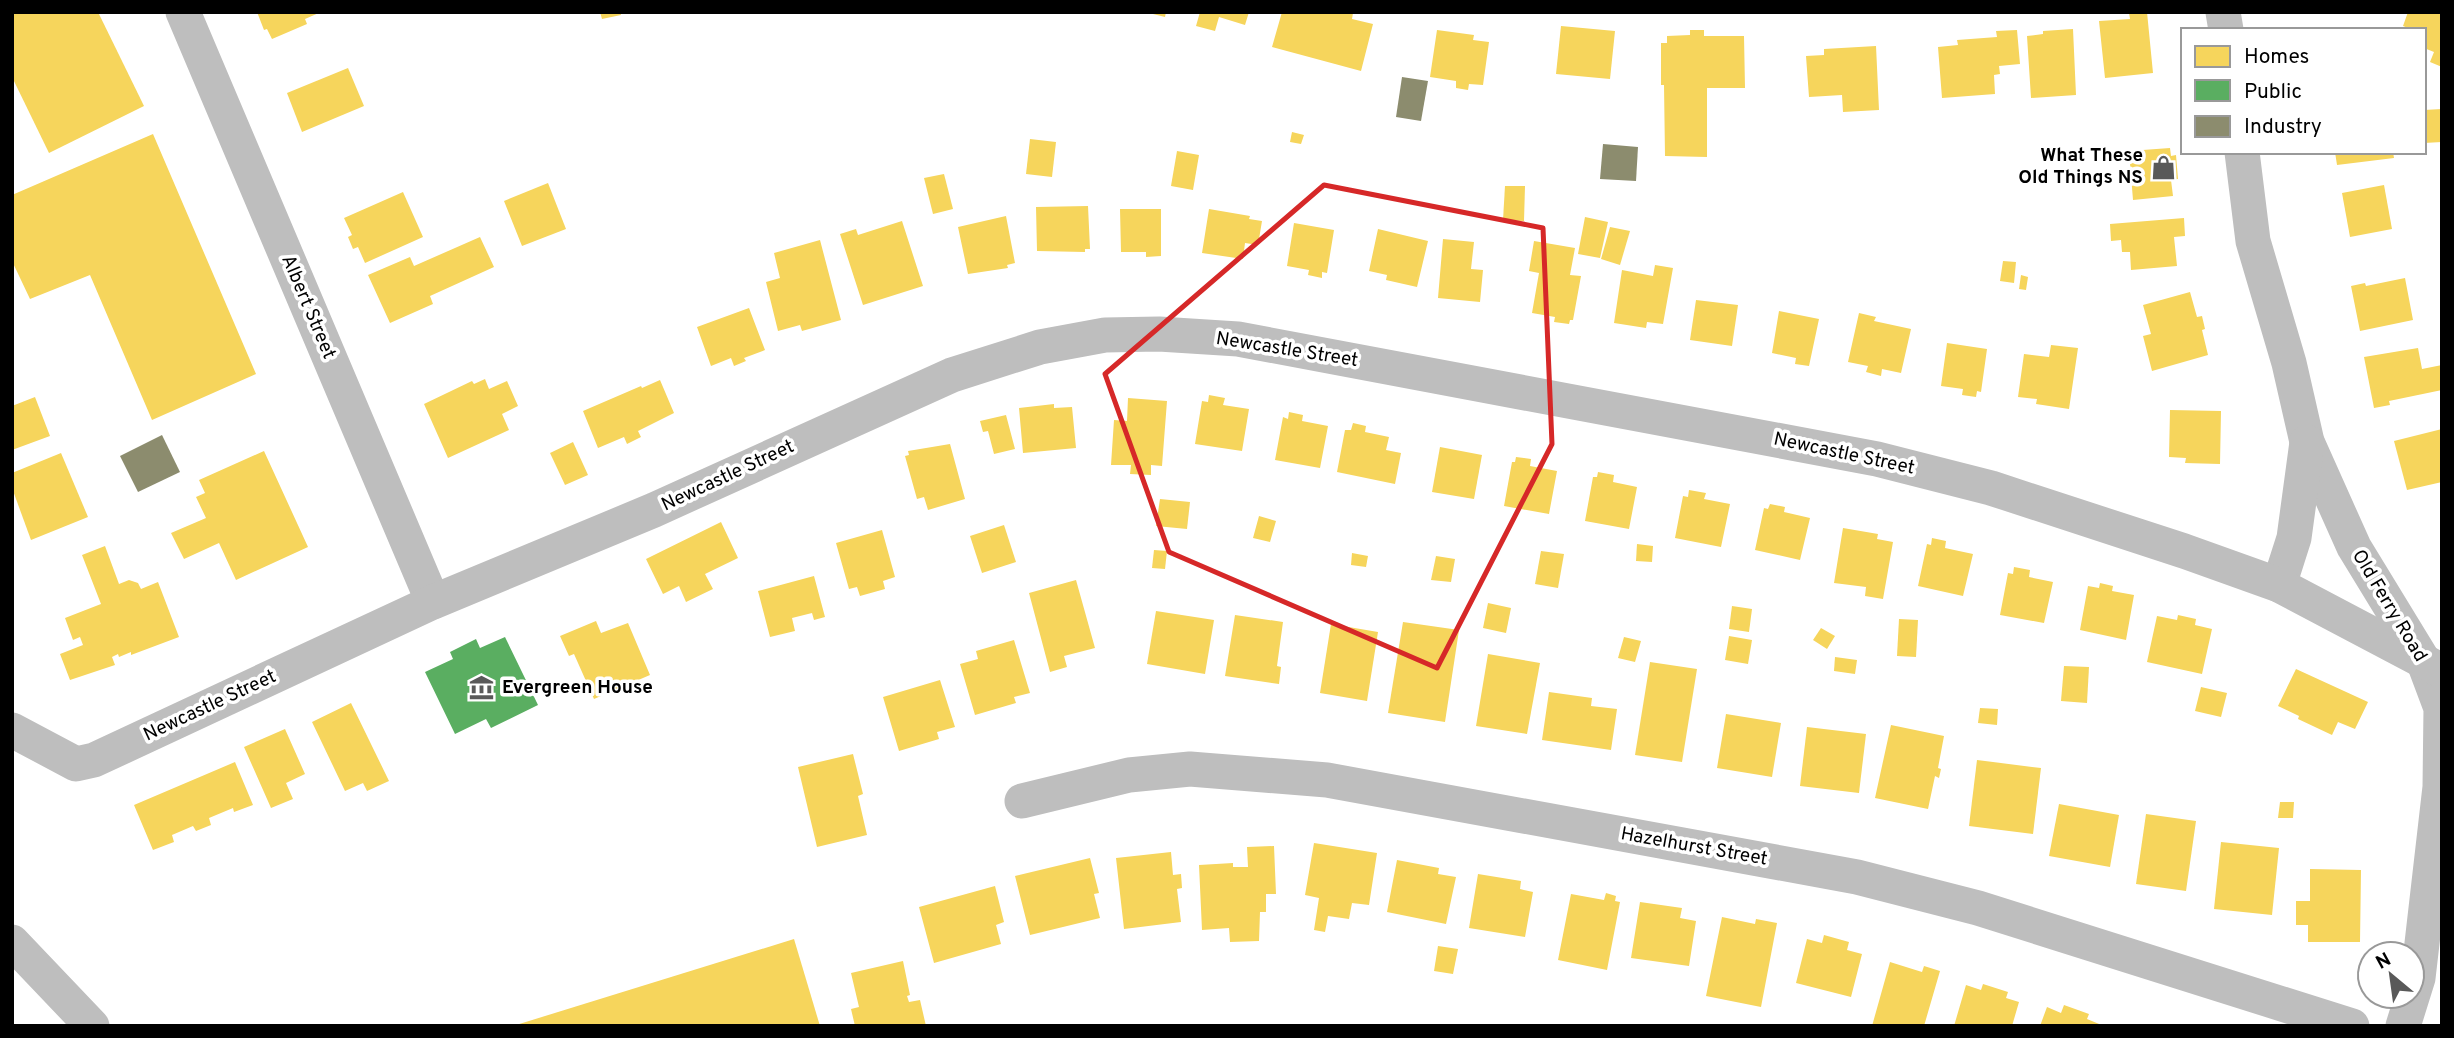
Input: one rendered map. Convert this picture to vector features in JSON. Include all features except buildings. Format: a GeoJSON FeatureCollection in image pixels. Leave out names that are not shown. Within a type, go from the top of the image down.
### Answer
{"type":"FeatureCollection","features":[{"type":"Feature","properties":{"kind":"street","name":"Albert Street"},"geometry":{"type":"LineString","coordinates":[[183,12],[433,602]]}},
{"type":"Feature","properties":{"kind":"street","name":"Old Ferry Road"},"geometry":{"type":"LineString","coordinates":[[2242,154],[2253,241],[2289,363],[2307,442],[2354,547],[2432,665],[2441,708],[2440,787],[2418,978],[2403,1026]]}},
{"type":"Feature","properties":{"kind":"street","name":"Newcastle Street"},"geometry":{"type":"LineString","coordinates":[[12,730],[76,764],[94,760],[433,602],[654,510],[952,375],[1040,347],[1105,335],[1159,334],[1238,339],[1877,459],[1991,488],[2279,585],[2432,665]]}},
{"type":"Feature","properties":{"kind":"street","name":"Old Ferry Road"},"geometry":{"type":"LineString","coordinates":[[2279,585],[2294,538],[2307,442]]}},
{"type":"Feature","properties":{"kind":"street","name":"Hazelhurst Street"},"geometry":{"type":"LineString","coordinates":[[1022,801],[1129,775],[1190,769],[1327,780],[1857,877],[1978,908],[2352,1026]]}},
{"type":"Feature","properties":{"kind":"street"},"geometry":{"type":"LineString","coordinates":[[12,942],[92,1026]]}},
{"type":"Feature","properties":{"kind":"highlighted area"},"geometry":{"type":"Polygon","coordinates":[[[1324,185],[1543,228],[1552,444],[1437,668],[1169,552],[1105,374],[1324,185]]]}},
{"type":"Feature","properties":{"kind":"place","name":"What These Old Things NS"},"geometry":{"type":"Point","coordinates":[2163,167]}},
{"type":"Feature","properties":{"kind":"place","name":"Evergreen House"},"geometry":{"type":"Point","coordinates":[482,688]}}]}
